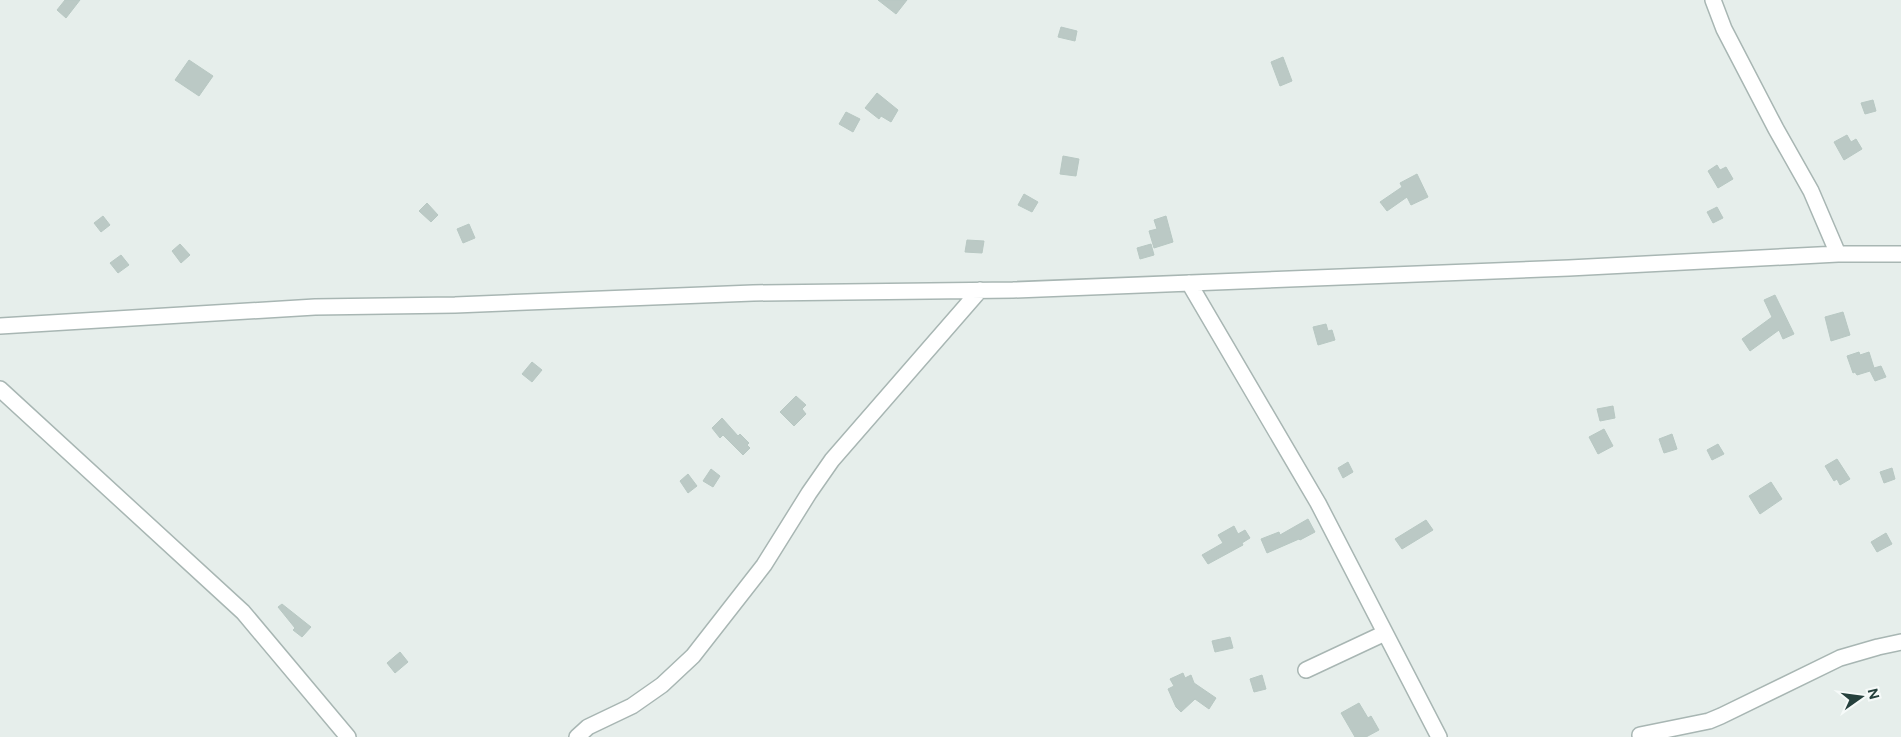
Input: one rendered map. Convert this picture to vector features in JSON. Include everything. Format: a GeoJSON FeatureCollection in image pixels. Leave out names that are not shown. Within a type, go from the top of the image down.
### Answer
{"type":"FeatureCollection","features":[{"type":"Feature","properties":{"kind":"street"},"geometry":{"type":"LineString","coordinates":[[1713,0],[1724,29],[1776,129],[1811,191],[1838,254]]}},
{"type":"Feature","properties":{"kind":"street"},"geometry":{"type":"LineString","coordinates":[[0,326],[315,307],[455,305],[753,293],[980,290],[1569,268],[1838,254],[1901,254]]}},
{"type":"Feature","properties":{"kind":"street"},"geometry":{"type":"LineString","coordinates":[[1189,283],[1318,503],[1439,737]]}},
{"type":"Feature","properties":{"kind":"street"},"geometry":{"type":"LineString","coordinates":[[578,737],[588,726],[632,706],[662,684],[693,656],[764,565],[832,460],[980,290]]}},
{"type":"Feature","properties":{"kind":"street"},"geometry":{"type":"LineString","coordinates":[[0,389],[243,612],[348,737]]}},
{"type":"Feature","properties":{"kind":"street"},"geometry":{"type":"LineString","coordinates":[[1306,670],[1385,632]]}},
{"type":"Feature","properties":{"kind":"street"},"geometry":{"type":"LineString","coordinates":[[1640,735],[1721,716],[1840,658],[1901,642]]}},
{"type":"Feature","properties":{"kind":"building"},"geometry":{"type":"Polygon","coordinates":[[[65,0],[80,0],[66,18],[57,10],[65,0]]]}},
{"type":"Feature","properties":{"kind":"building"},"geometry":{"type":"Polygon","coordinates":[[[878,0],[907,0],[896,14],[878,0]]]}},
{"type":"Feature","properties":{"kind":"building"},"geometry":{"type":"Polygon","coordinates":[[[1061,27],[1077,31],[1075,41],[1058,37],[1061,27]]]}},
{"type":"Feature","properties":{"kind":"building"},"geometry":{"type":"Polygon","coordinates":[[[1283,57],[1292,81],[1280,86],[1271,62],[1283,57]]]}},
{"type":"Feature","properties":{"kind":"building"},"geometry":{"type":"Polygon","coordinates":[[[189,60],[213,76],[199,96],[175,80],[189,60]]]}},
{"type":"Feature","properties":{"kind":"building"},"geometry":{"type":"Polygon","coordinates":[[[877,93],[898,110],[891,122],[881,116],[879,119],[865,108],[877,93]]]}},
{"type":"Feature","properties":{"kind":"building"},"geometry":{"type":"Polygon","coordinates":[[[1873,100],[1876,111],[1865,114],[1861,103],[1873,100]]]}},
{"type":"Feature","properties":{"kind":"building"},"geometry":{"type":"Polygon","coordinates":[[[846,112],[860,119],[853,132],[839,124],[846,112]]]}},
{"type":"Feature","properties":{"kind":"building"},"geometry":{"type":"Polygon","coordinates":[[[1847,135],[1851,142],[1856,139],[1862,149],[1844,160],[1834,142],[1847,135]]]}},
{"type":"Feature","properties":{"kind":"building"},"geometry":{"type":"Polygon","coordinates":[[[1063,156],[1079,159],[1076,176],[1060,174],[1063,156]]]}},
{"type":"Feature","properties":{"kind":"building"},"geometry":{"type":"Polygon","coordinates":[[[1717,165],[1720,170],[1726,167],[1733,179],[1718,188],[1708,171],[1717,165]]]}},
{"type":"Feature","properties":{"kind":"building"},"geometry":{"type":"Polygon","coordinates":[[[1417,174],[1428,197],[1411,205],[1407,197],[1387,211],[1380,202],[1402,187],[1400,183],[1417,174]]]}},
{"type":"Feature","properties":{"kind":"building"},"geometry":{"type":"Polygon","coordinates":[[[1024,194],[1038,202],[1032,212],[1018,205],[1024,194]]]}},
{"type":"Feature","properties":{"kind":"building"},"geometry":{"type":"Polygon","coordinates":[[[427,203],[438,215],[431,222],[419,211],[427,203]]]}},
{"type":"Feature","properties":{"kind":"building"},"geometry":{"type":"Polygon","coordinates":[[[1717,207],[1723,218],[1713,223],[1707,212],[1717,207]]]}},
{"type":"Feature","properties":{"kind":"building"},"geometry":{"type":"Polygon","coordinates":[[[103,216],[110,225],[101,232],[94,223],[103,216]]]}},
{"type":"Feature","properties":{"kind":"building"},"geometry":{"type":"Polygon","coordinates":[[[1166,216],[1173,242],[1154,248],[1149,231],[1157,229],[1154,220],[1166,216]]]}},
{"type":"Feature","properties":{"kind":"building"},"geometry":{"type":"Polygon","coordinates":[[[469,224],[475,238],[463,243],[457,229],[469,224]]]}},
{"type":"Feature","properties":{"kind":"building"},"geometry":{"type":"Polygon","coordinates":[[[967,240],[984,241],[982,253],[965,252],[967,240]]]}},
{"type":"Feature","properties":{"kind":"building"},"geometry":{"type":"Polygon","coordinates":[[[180,244],[190,255],[181,263],[172,251],[180,244]]]}},
{"type":"Feature","properties":{"kind":"building"},"geometry":{"type":"Polygon","coordinates":[[[1151,244],[1154,255],[1140,259],[1137,248],[1151,244]]]}},
{"type":"Feature","properties":{"kind":"building"},"geometry":{"type":"Polygon","coordinates":[[[121,255],[129,265],[118,273],[110,263],[121,255]]]}},
{"type":"Feature","properties":{"kind":"building"},"geometry":{"type":"Polygon","coordinates":[[[1775,295],[1794,334],[1783,339],[1779,330],[1750,351],[1742,339],[1772,317],[1764,300],[1775,295]]]}},
{"type":"Feature","properties":{"kind":"building"},"geometry":{"type":"Polygon","coordinates":[[[1843,312],[1850,335],[1831,341],[1825,317],[1843,312]]]}},
{"type":"Feature","properties":{"kind":"building"},"geometry":{"type":"Polygon","coordinates":[[[1326,324],[1328,331],[1332,330],[1335,340],[1318,345],[1313,327],[1326,324]]]}},
{"type":"Feature","properties":{"kind":"building"},"geometry":{"type":"Polygon","coordinates":[[[1859,352],[1860,355],[1869,352],[1874,368],[1881,366],[1886,377],[1875,381],[1870,371],[1857,375],[1855,372],[1853,373],[1847,356],[1859,352]]]}},
{"type":"Feature","properties":{"kind":"building"},"geometry":{"type":"Polygon","coordinates":[[[532,362],[542,370],[532,382],[522,374],[532,362]]]}},
{"type":"Feature","properties":{"kind":"building"},"geometry":{"type":"Polygon","coordinates":[[[796,396],[806,405],[802,409],[806,414],[794,426],[780,412],[796,396]]]}},
{"type":"Feature","properties":{"kind":"building"},"geometry":{"type":"Polygon","coordinates":[[[1613,406],[1615,418],[1600,421],[1597,409],[1613,406]]]}},
{"type":"Feature","properties":{"kind":"building"},"geometry":{"type":"Polygon","coordinates":[[[722,418],[738,436],[740,434],[749,443],[747,445],[750,448],[743,455],[723,435],[720,438],[712,428],[722,418]]]}},
{"type":"Feature","properties":{"kind":"building"},"geometry":{"type":"Polygon","coordinates":[[[1604,429],[1613,446],[1598,454],[1589,437],[1604,429]]]}},
{"type":"Feature","properties":{"kind":"building"},"geometry":{"type":"Polygon","coordinates":[[[1672,434],[1677,449],[1664,453],[1659,439],[1672,434]]]}},
{"type":"Feature","properties":{"kind":"building"},"geometry":{"type":"Polygon","coordinates":[[[1718,444],[1724,454],[1712,460],[1707,450],[1718,444]]]}},
{"type":"Feature","properties":{"kind":"building"},"geometry":{"type":"Polygon","coordinates":[[[1837,459],[1850,479],[1840,485],[1837,479],[1834,481],[1825,466],[1837,459]]]}},
{"type":"Feature","properties":{"kind":"building"},"geometry":{"type":"Polygon","coordinates":[[[1348,462],[1353,472],[1343,478],[1338,468],[1348,462]]]}},
{"type":"Feature","properties":{"kind":"building"},"geometry":{"type":"Polygon","coordinates":[[[1892,468],[1895,479],[1884,483],[1880,472],[1892,468]]]}},
{"type":"Feature","properties":{"kind":"building"},"geometry":{"type":"Polygon","coordinates":[[[711,469],[720,476],[713,487],[703,481],[711,469]]]}},
{"type":"Feature","properties":{"kind":"building"},"geometry":{"type":"Polygon","coordinates":[[[688,474],[697,486],[688,493],[680,481],[688,474]]]}},
{"type":"Feature","properties":{"kind":"building"},"geometry":{"type":"Polygon","coordinates":[[[1771,482],[1782,499],[1760,514],[1749,496],[1771,482]]]}},
{"type":"Feature","properties":{"kind":"building"},"geometry":{"type":"Polygon","coordinates":[[[1308,519],[1315,532],[1267,553],[1261,539],[1279,532],[1280,535],[1308,519]]]}},
{"type":"Feature","properties":{"kind":"building"},"geometry":{"type":"Polygon","coordinates":[[[1426,520],[1433,530],[1402,549],[1395,539],[1426,520]]]}},
{"type":"Feature","properties":{"kind":"building"},"geometry":{"type":"Polygon","coordinates":[[[1234,526],[1238,534],[1245,530],[1250,538],[1242,543],[1243,545],[1208,564],[1202,555],[1223,543],[1218,535],[1234,526]]]}},
{"type":"Feature","properties":{"kind":"building"},"geometry":{"type":"Polygon","coordinates":[[[1886,533],[1892,544],[1877,552],[1871,542],[1886,533]]]}},
{"type":"Feature","properties":{"kind":"building"},"geometry":{"type":"Polygon","coordinates":[[[282,604],[311,627],[302,637],[293,630],[295,628],[278,607],[282,604]]]}},
{"type":"Feature","properties":{"kind":"building"},"geometry":{"type":"Polygon","coordinates":[[[1230,637],[1233,648],[1215,652],[1212,641],[1230,637]]]}},
{"type":"Feature","properties":{"kind":"building"},"geometry":{"type":"Polygon","coordinates":[[[400,652],[408,662],[395,673],[387,663],[400,652]]]}},
{"type":"Feature","properties":{"kind":"building"},"geometry":{"type":"Polygon","coordinates":[[[1183,673],[1185,678],[1191,675],[1194,683],[1216,698],[1209,709],[1195,699],[1181,712],[1176,707],[1168,689],[1174,686],[1170,679],[1183,673]]]}},
{"type":"Feature","properties":{"kind":"building"},"geometry":{"type":"Polygon","coordinates":[[[1262,675],[1266,689],[1254,692],[1250,679],[1262,675]]]}},
{"type":"Feature","properties":{"kind":"building"},"geometry":{"type":"Polygon","coordinates":[[[1359,703],[1368,718],[1371,716],[1379,730],[1366,737],[1355,737],[1341,713],[1359,703]]]}}]}
